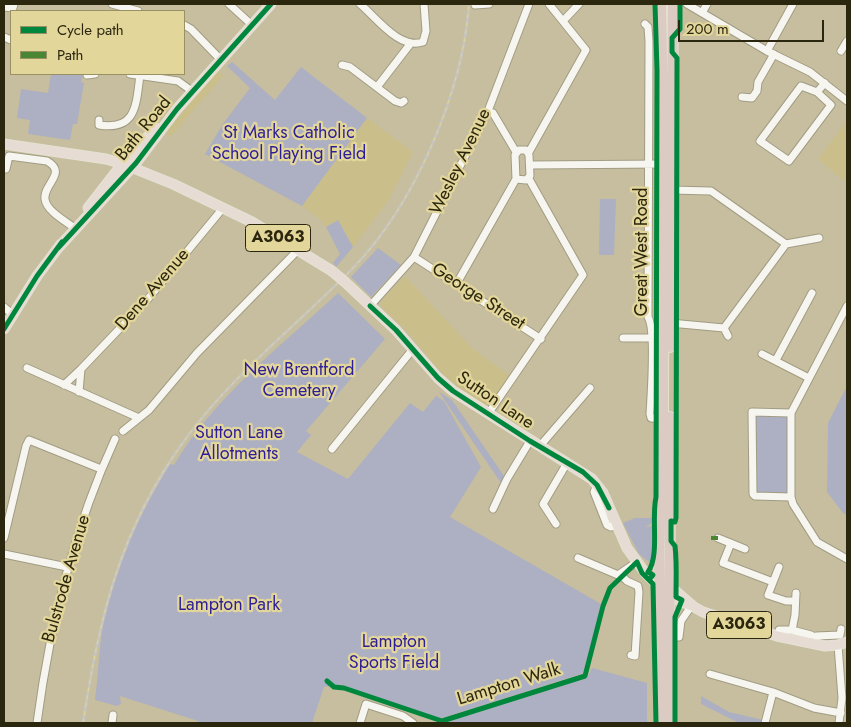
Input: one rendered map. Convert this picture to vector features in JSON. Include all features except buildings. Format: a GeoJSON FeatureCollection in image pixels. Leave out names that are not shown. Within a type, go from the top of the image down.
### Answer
{"type":"FeatureCollection","features":[{"type":"Feature","properties":{"kind":"highway","name":"Great West Road"},"geometry":{"type":"LineString","coordinates":[[661,4],[664,164],[664,585],[669,637],[669,723]]}},
{"type":"Feature","properties":{"kind":"highway"},"geometry":{"type":"LineString","coordinates":[[662,38],[666,27],[667,4]]}},
{"type":"Feature","properties":{"kind":"highway","name":"Great West Road"},"geometry":{"type":"LineString","coordinates":[[661,723],[665,535],[670,516],[673,4]]}},
{"type":"Feature","properties":{"kind":"main road","name":"Bath Road"},"geometry":{"type":"LineString","coordinates":[[75,228],[84,214],[271,4]]}},
{"type":"Feature","properties":{"kind":"main road","name":"Bath Road"},"geometry":{"type":"LineString","coordinates":[[4,329],[12,314],[58,248],[177,109]]}},
{"type":"Feature","properties":{"kind":"main road","name":"A3063"},"geometry":{"type":"LineString","coordinates":[[4,144],[129,163]]}},
{"type":"Feature","properties":{"kind":"main road","name":"Sutton Lane"},"geometry":{"type":"LineString","coordinates":[[129,163],[252,222],[332,271],[413,349],[438,378],[488,414],[567,462],[598,485],[627,548],[639,564],[664,585]]}},
{"type":"Feature","properties":{"kind":"main road","name":"A3063"},"geometry":{"type":"LineString","coordinates":[[664,585],[692,606],[734,624],[776,636],[838,645],[847,642]]}},
{"type":"Feature","properties":{"kind":"street"},"geometry":{"type":"LineString","coordinates":[[4,7],[13,8],[14,4]]}},
{"type":"Feature","properties":{"kind":"street"},"geometry":{"type":"LineString","coordinates":[[112,4],[134,10]]}},
{"type":"Feature","properties":{"kind":"street"},"geometry":{"type":"LineString","coordinates":[[230,4],[252,25]]}},
{"type":"Feature","properties":{"kind":"street"},"geometry":{"type":"LineString","coordinates":[[360,4],[394,34],[411,43],[418,44],[425,39],[424,4]]}},
{"type":"Feature","properties":{"kind":"street"},"geometry":{"type":"LineString","coordinates":[[475,6],[489,4]]}},
{"type":"Feature","properties":{"kind":"street","name":"Wesley Avenue"},"geometry":{"type":"LineString","coordinates":[[370,306],[414,257],[488,111],[529,4]]}},
{"type":"Feature","properties":{"kind":"street"},"geometry":{"type":"LineString","coordinates":[[488,414],[583,275],[529,178],[529,152],[585,52],[585,47],[549,4]]}},
{"type":"Feature","properties":{"kind":"street"},"geometry":{"type":"LineString","coordinates":[[563,21],[579,4]]}},
{"type":"Feature","properties":{"kind":"street"},"geometry":{"type":"LineString","coordinates":[[687,4],[771,53],[810,72],[847,101]]}},
{"type":"Feature","properties":{"kind":"street"},"geometry":{"type":"LineString","coordinates":[[702,12],[707,4]]}},
{"type":"Feature","properties":{"kind":"street"},"geometry":{"type":"LineString","coordinates":[[742,97],[752,98],[756,94],[758,82],[792,4]]}},
{"type":"Feature","properties":{"kind":"street"},"geometry":{"type":"LineString","coordinates":[[645,24],[648,27],[649,42],[647,164],[648,317],[651,322],[650,414],[652,418],[663,419]]}},
{"type":"Feature","properties":{"kind":"street"},"geometry":{"type":"LineString","coordinates":[[185,26],[191,29],[221,60]]}},
{"type":"Feature","properties":{"kind":"street"},"geometry":{"type":"LineString","coordinates":[[649,42],[662,38]]}},
{"type":"Feature","properties":{"kind":"street"},"geometry":{"type":"LineString","coordinates":[[841,51],[847,41]]}},
{"type":"Feature","properties":{"kind":"street"},"geometry":{"type":"LineString","coordinates":[[377,87],[411,43]]}},
{"type":"Feature","properties":{"kind":"street"},"geometry":{"type":"LineString","coordinates":[[342,65],[350,67],[396,102],[404,101]]}},
{"type":"Feature","properties":{"kind":"street"},"geometry":{"type":"LineString","coordinates":[[100,120],[99,125],[110,127],[122,124],[131,117],[135,110],[140,75],[178,81],[193,92]]}},
{"type":"Feature","properties":{"kind":"street"},"geometry":{"type":"LineString","coordinates":[[817,92],[825,82]]}},
{"type":"Feature","properties":{"kind":"street"},"geometry":{"type":"LineString","coordinates":[[801,86],[817,92],[830,104],[789,161],[760,141],[801,86]]}},
{"type":"Feature","properties":{"kind":"street"},"geometry":{"type":"LineString","coordinates":[[457,283],[516,179],[516,152],[493,113],[488,111]]}},
{"type":"Feature","properties":{"kind":"street"},"geometry":{"type":"LineString","coordinates":[[516,152],[519,150],[529,152]]}},
{"type":"Feature","properties":{"kind":"street"},"geometry":{"type":"LineString","coordinates":[[6,169],[9,156],[47,161],[52,164],[56,171],[54,179],[45,193],[45,199],[50,208],[75,228]]}},
{"type":"Feature","properties":{"kind":"street"},"geometry":{"type":"LineString","coordinates":[[530,165],[664,164]]}},
{"type":"Feature","properties":{"kind":"street"},"geometry":{"type":"LineString","coordinates":[[516,179],[526,180],[529,178]]}},
{"type":"Feature","properties":{"kind":"street"},"geometry":{"type":"LineString","coordinates":[[671,190],[711,190],[786,244]]}},
{"type":"Feature","properties":{"kind":"street","name":"Dene Avenue"},"geometry":{"type":"LineString","coordinates":[[64,385],[147,300],[223,208]]}},
{"type":"Feature","properties":{"kind":"street"},"geometry":{"type":"LineString","coordinates":[[724,328],[786,244],[819,238]]}},
{"type":"Feature","properties":{"kind":"street"},"geometry":{"type":"LineString","coordinates":[[123,431],[149,410],[196,353],[298,250]]}},
{"type":"Feature","properties":{"kind":"street","name":"George Street"},"geometry":{"type":"LineString","coordinates":[[414,257],[541,339]]}},
{"type":"Feature","properties":{"kind":"street"},"geometry":{"type":"LineString","coordinates":[[776,360],[812,293]]}},
{"type":"Feature","properties":{"kind":"street"},"geometry":{"type":"LineString","coordinates":[[847,306],[791,413],[793,504],[817,542],[847,558]]}},
{"type":"Feature","properties":{"kind":"street"},"geometry":{"type":"LineString","coordinates":[[4,307],[12,314]]}},
{"type":"Feature","properties":{"kind":"street"},"geometry":{"type":"LineString","coordinates":[[670,323],[724,328]]}},
{"type":"Feature","properties":{"kind":"street"},"geometry":{"type":"LineString","coordinates":[[724,328],[728,336]]}},
{"type":"Feature","properties":{"kind":"street"},"geometry":{"type":"LineString","coordinates":[[623,338],[663,338]]}},
{"type":"Feature","properties":{"kind":"street"},"geometry":{"type":"LineString","coordinates":[[332,449],[413,349]]}},
{"type":"Feature","properties":{"kind":"street"},"geometry":{"type":"LineString","coordinates":[[762,354],[809,378]]}},
{"type":"Feature","properties":{"kind":"street"},"geometry":{"type":"LineString","coordinates":[[27,368],[139,418]]}},
{"type":"Feature","properties":{"kind":"street"},"geometry":{"type":"LineString","coordinates":[[79,392],[81,369]]}},
{"type":"Feature","properties":{"kind":"street"},"geometry":{"type":"LineString","coordinates":[[539,446],[590,388]]}},
{"type":"Feature","properties":{"kind":"street"},"geometry":{"type":"LineString","coordinates":[[791,413],[752,412],[753,494],[792,496]]}},
{"type":"Feature","properties":{"kind":"street","name":"Bulstrode Avenue"},"geometry":{"type":"LineString","coordinates":[[37,723],[46,653],[67,567],[101,469],[115,439]]}},
{"type":"Feature","properties":{"kind":"street"},"geometry":{"type":"LineString","coordinates":[[4,538],[29,440],[101,469]]}},
{"type":"Feature","properties":{"kind":"street"},"geometry":{"type":"LineString","coordinates":[[493,509],[507,479],[530,441]]}},
{"type":"Feature","properties":{"kind":"street"},"geometry":{"type":"LineString","coordinates":[[556,524],[543,504],[567,462]]}},
{"type":"Feature","properties":{"kind":"street"},"geometry":{"type":"LineString","coordinates":[[718,538],[745,548]]}},
{"type":"Feature","properties":{"kind":"street"},"geometry":{"type":"LineString","coordinates":[[730,543],[723,563],[773,582]]}},
{"type":"Feature","properties":{"kind":"street"},"geometry":{"type":"LineString","coordinates":[[4,554],[67,567]]}},
{"type":"Feature","properties":{"kind":"street"},"geometry":{"type":"LineString","coordinates":[[578,558],[609,572],[621,575],[627,581],[638,586],[638,640],[635,656],[630,655]]}},
{"type":"Feature","properties":{"kind":"street"},"geometry":{"type":"LineString","coordinates":[[621,575],[639,564]]}},
{"type":"Feature","properties":{"kind":"street"},"geometry":{"type":"LineString","coordinates":[[779,567],[768,595],[795,602]]}},
{"type":"Feature","properties":{"kind":"street"},"geometry":{"type":"LineString","coordinates":[[792,630],[796,593]]}},
{"type":"Feature","properties":{"kind":"street"},"geometry":{"type":"LineString","coordinates":[[669,637],[679,637],[681,621],[692,606]]}},
{"type":"Feature","properties":{"kind":"street"},"geometry":{"type":"LineString","coordinates":[[776,636],[779,630],[783,628],[814,636],[825,642],[840,635],[841,629]]}},
{"type":"Feature","properties":{"kind":"street"},"geometry":{"type":"LineString","coordinates":[[838,645],[842,669],[840,723]]}},
{"type":"Feature","properties":{"kind":"street"},"geometry":{"type":"LineString","coordinates":[[710,674],[773,692],[814,708],[841,713]]}},
{"type":"Feature","properties":{"kind":"street"},"geometry":{"type":"LineString","coordinates":[[765,723],[773,692]]}},
{"type":"Feature","properties":{"kind":"street"},"geometry":{"type":"LineString","coordinates":[[360,723],[366,704],[404,716],[413,723]]}},
{"type":"Feature","properties":{"kind":"shaded area"},"geometry":{"type":"Polygon","coordinates":[[[217,70],[223,76],[171,136],[166,133],[217,70]]]}},
{"type":"Feature","properties":{"kind":"shaded area"},"geometry":{"type":"Polygon","coordinates":[[[367,118],[413,152],[388,201],[353,247],[338,220],[326,227],[321,220],[302,206],[367,118]]]}},
{"type":"Feature","properties":{"kind":"shaded area"},"geometry":{"type":"Polygon","coordinates":[[[847,121],[847,183],[818,159],[847,121]]]}},
{"type":"Feature","properties":{"kind":"shaded area"},"geometry":{"type":"Polygon","coordinates":[[[405,276],[473,349],[510,376],[490,404],[485,405],[454,384],[435,366],[408,332],[381,307],[382,300],[405,276]]]}},
{"type":"Feature","properties":{"kind":"green space","name":"St Marks Catholic School Playing Field"},"geometry":{"type":"Polygon","coordinates":[[[232,62],[275,100],[301,67],[367,118],[302,206],[205,154],[223,124],[250,88],[227,66],[232,62]]]}},
{"type":"Feature","properties":{"kind":"green space"},"geometry":{"type":"Polygon","coordinates":[[[51,75],[83,75],[81,82],[84,83],[77,124],[73,124],[70,140],[28,134],[30,120],[17,118],[21,89],[48,93],[51,75]]]}},
{"type":"Feature","properties":{"kind":"green space"},"geometry":{"type":"Polygon","coordinates":[[[600,199],[616,199],[614,255],[599,255],[600,199]]]}},
{"type":"Feature","properties":{"kind":"green space"},"geometry":{"type":"Polygon","coordinates":[[[338,220],[353,247],[336,267],[333,263],[340,254],[326,227],[338,220]]]}},
{"type":"Feature","properties":{"kind":"green space"},"geometry":{"type":"Polygon","coordinates":[[[378,248],[401,265],[371,297],[351,277],[378,248]]]}},
{"type":"Feature","properties":{"kind":"green space","name":"Lampton Park"},"geometry":{"type":"Polygon","coordinates":[[[338,293],[385,339],[306,431],[311,435],[297,452],[348,479],[410,403],[423,412],[436,396],[444,401],[481,467],[450,517],[601,604],[584,673],[439,719],[342,685],[324,687],[312,723],[198,723],[198,721],[120,696],[121,704],[117,706],[95,700],[102,632],[106,609],[117,571],[132,534],[170,464],[174,465],[190,440],[228,395],[338,293]]]}},
{"type":"Feature","properties":{"kind":"green space"},"geometry":{"type":"Polygon","coordinates":[[[847,386],[847,515],[843,513],[827,492],[828,423],[847,386]]]}},
{"type":"Feature","properties":{"kind":"green space"},"geometry":{"type":"Polygon","coordinates":[[[439,392],[452,400],[504,476],[501,483],[439,392]]]}},
{"type":"Feature","properties":{"kind":"green space"},"geometry":{"type":"Polygon","coordinates":[[[758,414],[785,414],[789,417],[788,493],[786,494],[756,493],[755,416],[758,414]]]}},
{"type":"Feature","properties":{"kind":"green space"},"geometry":{"type":"Polygon","coordinates":[[[635,518],[652,518],[652,523],[645,527],[652,526],[652,564],[639,554],[623,523],[635,518]]]}},
{"type":"Feature","properties":{"kind":"green space"},"geometry":{"type":"Polygon","coordinates":[[[592,668],[647,683],[647,723],[444,723],[587,678],[592,668]]]}},
{"type":"Feature","properties":{"kind":"green space"},"geometry":{"type":"Polygon","coordinates":[[[701,696],[729,712],[763,720],[762,723],[739,723],[701,704],[701,696]]]}},
{"type":"Feature","properties":{"kind":"railway"},"geometry":{"type":"LineString","coordinates":[[83,723],[89,684],[105,611],[128,541],[143,507],[162,474],[202,417],[243,373],[352,269],[375,243],[396,213],[415,181],[446,110],[465,38],[469,4]]}},
{"type":"Feature","properties":{"kind":"marked path"},"geometry":{"type":"LineString","coordinates":[[711,538],[718,538]]}},
{"type":"Feature","properties":{"kind":"cycle path"},"geometry":{"type":"LineString","coordinates":[[58,248],[136,163],[177,109],[271,4]]}},
{"type":"Feature","properties":{"kind":"cycle path"},"geometry":{"type":"LineString","coordinates":[[649,580],[653,575],[648,572],[654,556],[656,497],[657,71],[655,4]]}},
{"type":"Feature","properties":{"kind":"cycle path"},"geometry":{"type":"LineString","coordinates":[[675,723],[675,617],[682,600],[676,597],[676,552],[675,546],[671,541],[671,521],[675,522],[676,518],[677,58],[672,52],[672,38],[680,29],[680,4]]}},
{"type":"Feature","properties":{"kind":"cycle path"},"geometry":{"type":"LineString","coordinates":[[4,329],[37,276],[62,242]]}},
{"type":"Feature","properties":{"kind":"cycle path"},"geometry":{"type":"LineString","coordinates":[[370,306],[396,330],[438,378],[453,391],[530,441],[583,472],[597,485],[609,508]]}},
{"type":"Feature","properties":{"kind":"cycle path","name":"Lampton Walk"},"geometry":{"type":"LineString","coordinates":[[327,681],[334,687],[344,688],[442,721],[585,676],[603,606],[610,588],[637,562],[642,573],[653,584],[656,723]]}},
{"type":"Feature","properties":{"kind":"park label","name":"New Brentford Cemetery"},"geometry":{"type":"Point","coordinates":[299,381]}},
{"type":"Feature","properties":{"kind":"park label","name":"Sutton Lane Allotments"},"geometry":{"type":"Point","coordinates":[239,444]}},
{"type":"Feature","properties":{"kind":"park label","name":"Lampton Sports Field"},"geometry":{"type":"Point","coordinates":[394,653]}}]}
